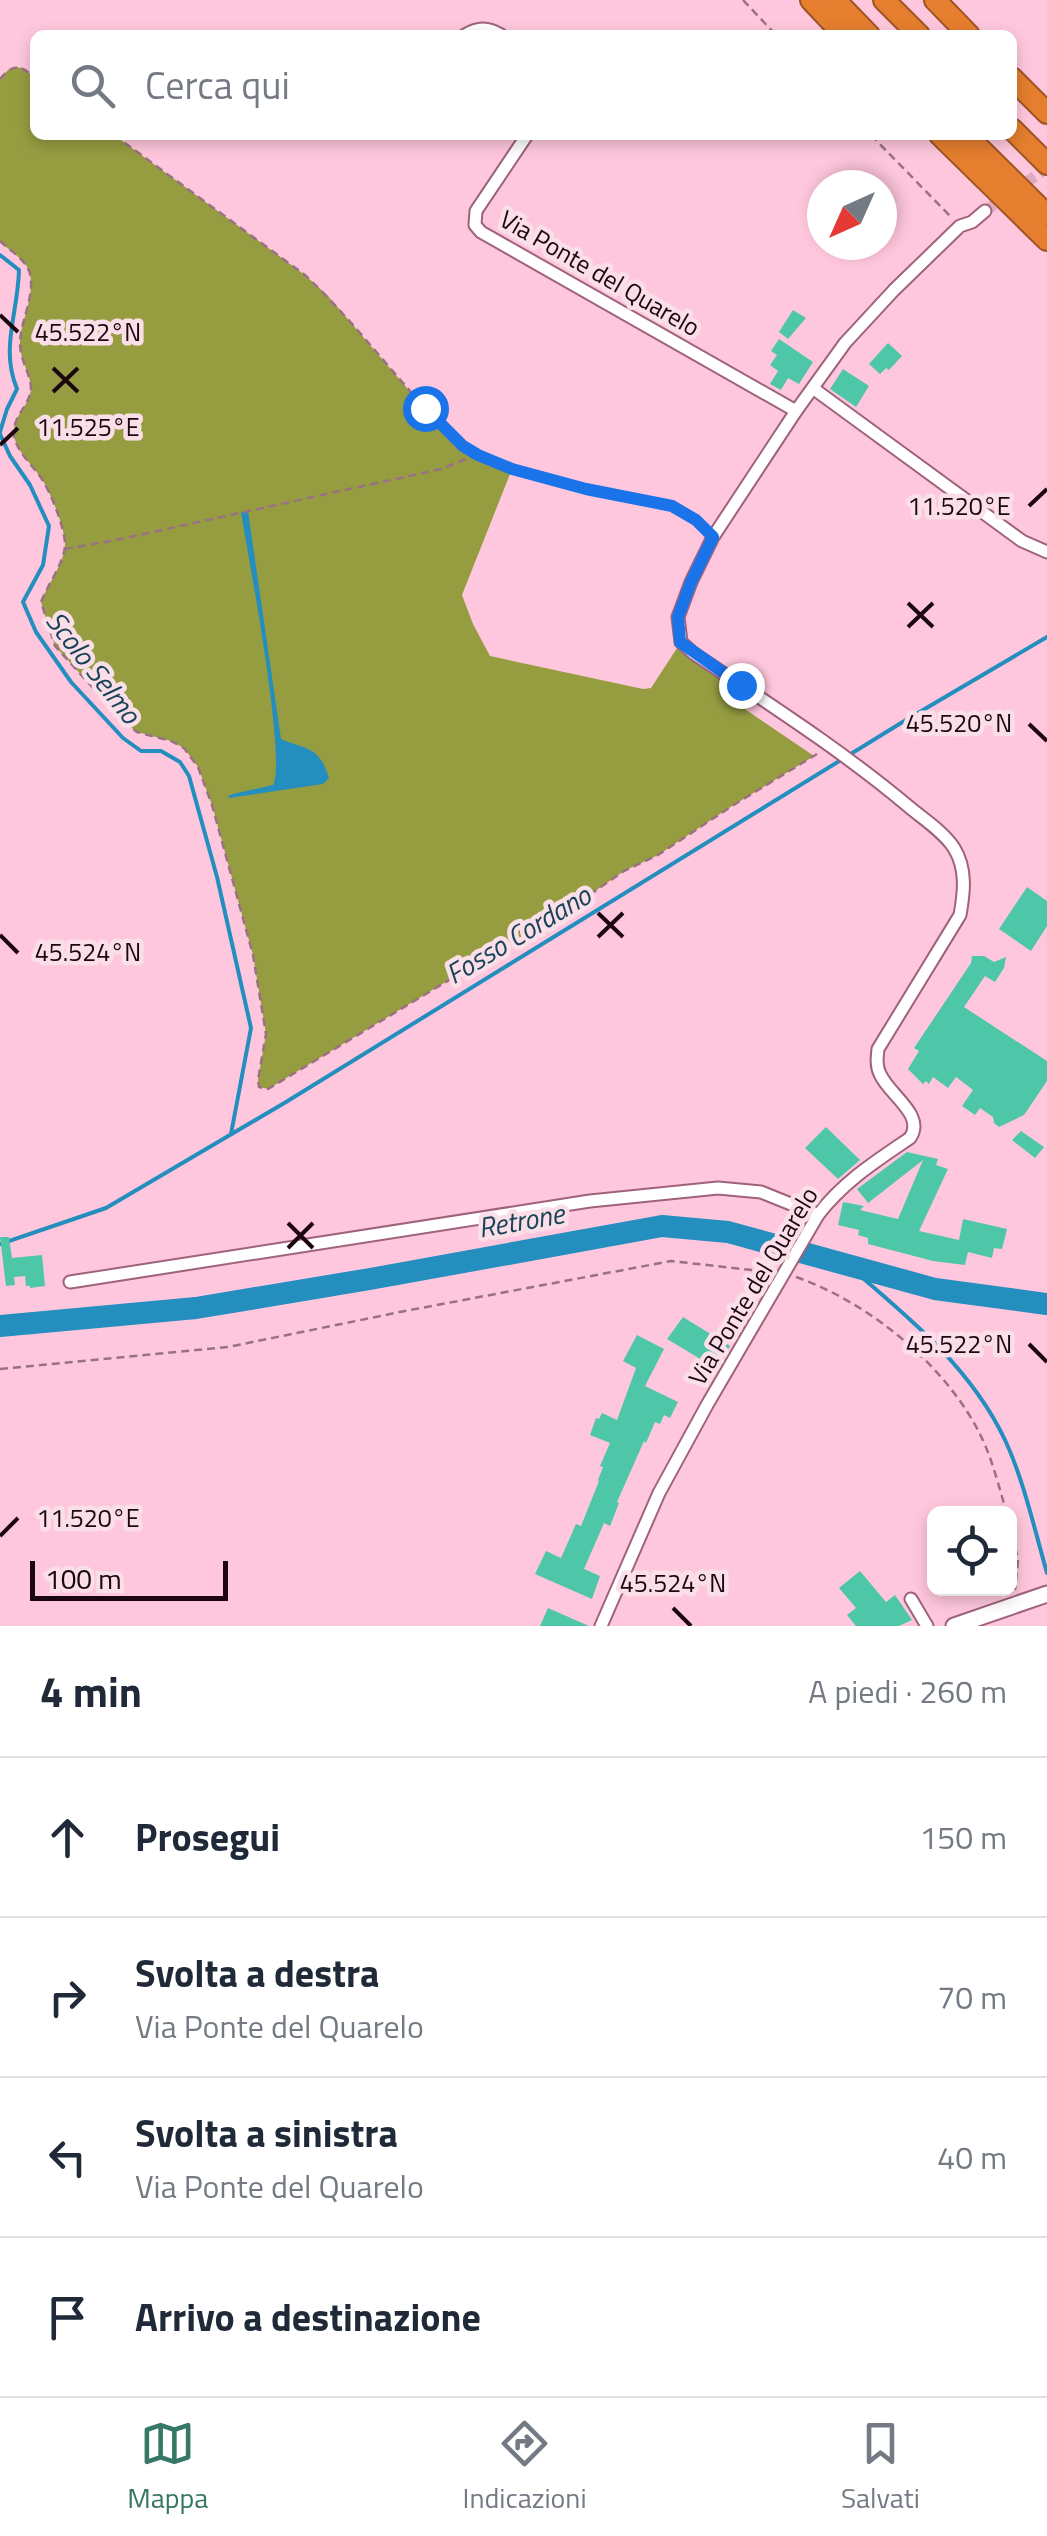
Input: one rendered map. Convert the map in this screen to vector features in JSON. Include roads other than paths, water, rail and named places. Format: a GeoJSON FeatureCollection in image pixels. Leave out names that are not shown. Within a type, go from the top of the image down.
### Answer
{"type":"FeatureCollection","features":[{"type":"Feature","properties":{"kind":"highway"},"geometry":{"type":"LineString","coordinates":[[811,0],[839,30]]}},
{"type":"Feature","properties":{"kind":"highway"},"geometry":{"type":"LineString","coordinates":[[835,0],[864,30]]}},
{"type":"Feature","properties":{"kind":"highway"},"geometry":{"type":"LineString","coordinates":[[884,0],[914,30]]}},
{"type":"Feature","properties":{"kind":"highway"},"geometry":{"type":"LineString","coordinates":[[935,0],[965,30]]}},
{"type":"Feature","properties":{"kind":"highway"},"geometry":{"type":"LineString","coordinates":[[1017,83],[1047,112]]}},
{"type":"Feature","properties":{"kind":"highway"},"geometry":{"type":"LineString","coordinates":[[1017,134],[1047,164]]}},
{"type":"Feature","properties":{"kind":"highway"},"geometry":{"type":"LineString","coordinates":[[945,140],[1047,240]]}},
{"type":"Feature","properties":{"kind":"highway"},"geometry":{"type":"LineString","coordinates":[[971,140],[1047,215]]}},
{"type":"Feature","properties":{"kind":"main road"},"geometry":{"type":"LineString","coordinates":[[965,1624],[1040,1596]]}},
{"type":"Feature","properties":{"kind":"street","name":"Via Ponte del Quarelo"},"geometry":{"type":"LineString","coordinates":[[524,140],[476,212],[475,225],[480,232],[796,411]]}},
{"type":"Feature","properties":{"kind":"street","name":"Via Ponte del Quarelo"},"geometry":{"type":"LineString","coordinates":[[600,1626],[659,1492],[818,1215],[834,1194],[910,1138],[915,1130],[914,1119],[880,1074],[878,1050],[960,916],[965,892],[954,848],[861,766],[693,653],[680,642],[678,617],[713,537],[845,343],[960,226],[984,211]]}},
{"type":"Feature","properties":{"kind":"street"},"geometry":{"type":"LineString","coordinates":[[814,388],[1022,541],[1047,552]]}},
{"type":"Feature","properties":{"kind":"street"},"geometry":{"type":"LineString","coordinates":[[70,1282],[590,1201],[718,1188],[761,1192],[818,1215]]}},
{"type":"Feature","properties":{"kind":"street"},"geometry":{"type":"LineString","coordinates":[[910,1599],[927,1626]]}},
{"type":"Feature","properties":{"kind":"water"},"geometry":{"type":"Polygon","coordinates":[[[248,511],[281,739],[316,754],[329,778],[323,784],[229,798],[273,785],[276,768],[271,699],[241,512],[248,511]]]}},
{"type":"Feature","properties":{"kind":"waterway","name":"Scolo Selmo"},"geometry":{"type":"LineString","coordinates":[[0,255],[19,270],[10,345],[17,389],[0,432]]}},
{"type":"Feature","properties":{"kind":"waterway","name":"Scolo Selmo"},"geometry":{"type":"LineString","coordinates":[[0,434],[49,526],[43,565],[23,602],[36,632],[71,682],[123,738],[141,751],[161,751],[180,762],[189,776],[217,877],[251,1028],[231,1134]]}},
{"type":"Feature","properties":{"kind":"waterway","name":"Fosso Cordano"},"geometry":{"type":"LineString","coordinates":[[0,1244],[106,1208],[1047,637]]}},
{"type":"Feature","properties":{"kind":"waterway","name":"Retrone"},"geometry":{"type":"LineString","coordinates":[[0,1326],[196,1308],[662,1226],[728,1232],[935,1289],[1047,1304]]}},
{"type":"Feature","properties":{"kind":"waterway"},"geometry":{"type":"LineString","coordinates":[[845,1263],[935,1343],[991,1413],[1017,1471],[1047,1573]]}},
{"type":"Feature","properties":{"kind":"tunnel"},"geometry":{"type":"LineString","coordinates":[[985,211],[1047,168]]}}]}
